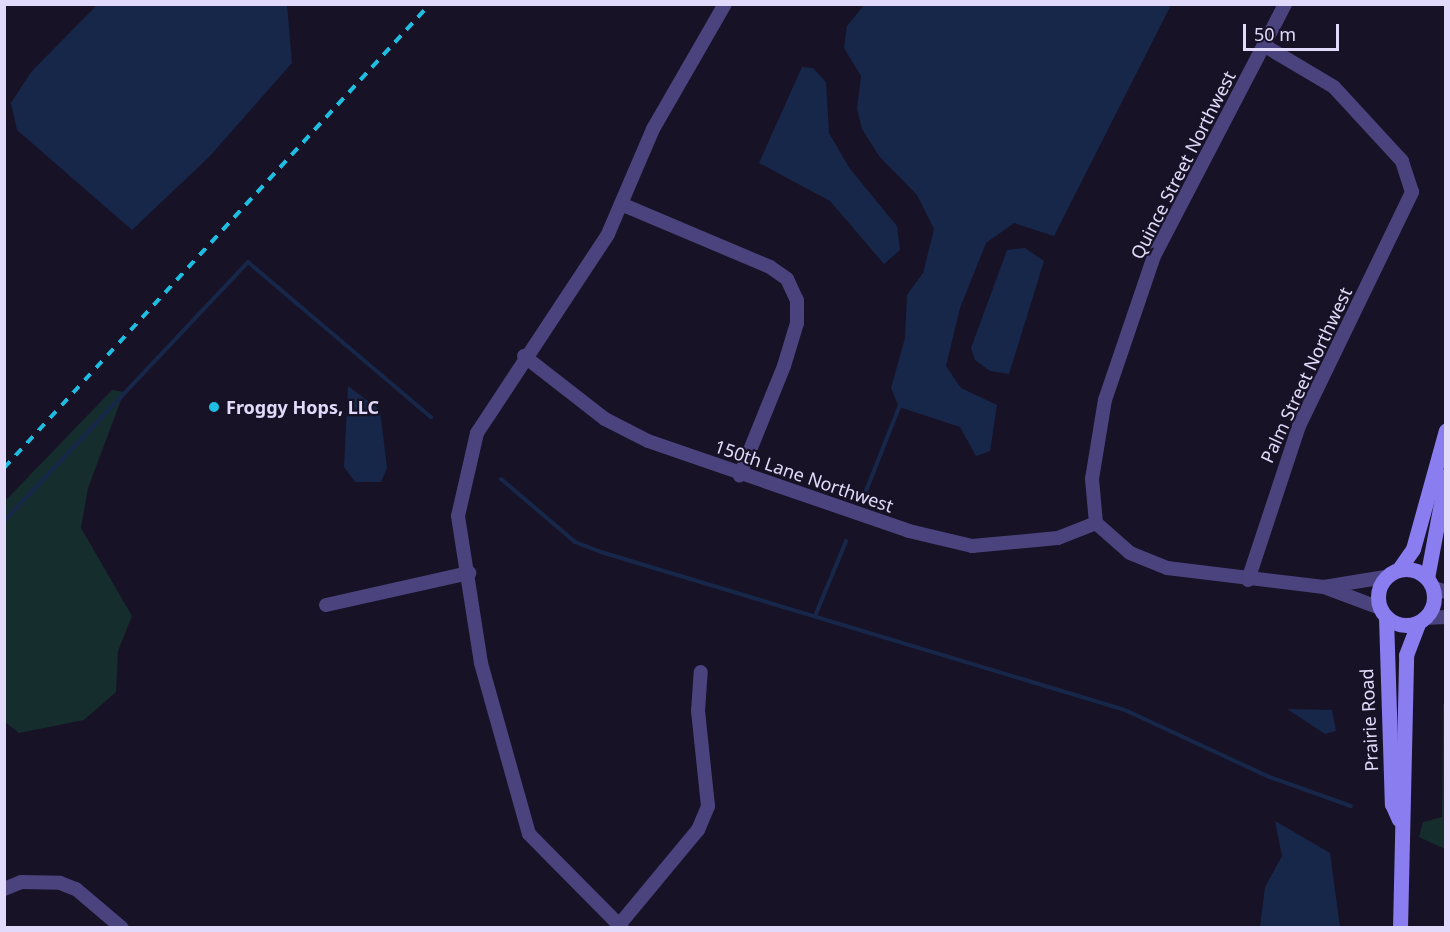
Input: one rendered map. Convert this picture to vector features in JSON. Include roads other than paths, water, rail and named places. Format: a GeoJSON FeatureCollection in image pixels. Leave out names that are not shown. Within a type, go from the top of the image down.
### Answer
{"type":"FeatureCollection","features":[{"type":"Feature","properties":{"kind":"street"},"geometry":{"type":"LineString","coordinates":[[701,672],[698,711],[708,806],[698,830],[620,926],[530,834],[491,710],[458,516],[464,470],[477,433],[524,357],[568,301],[621,204],[653,129],[726,4]]}},
{"type":"Feature","properties":{"kind":"street","name":"Quince Street Northwest"},"geometry":{"type":"LineString","coordinates":[[1096,523],[1092,479],[1105,400],[1154,256],[1285,4]]}},
{"type":"Feature","properties":{"kind":"street","name":"Palm Street Northwest"},"geometry":{"type":"LineString","coordinates":[[1248,580],[1299,426],[1412,192],[1402,161],[1334,87],[1265,46]]}},
{"type":"Feature","properties":{"kind":"street"},"geometry":{"type":"LineString","coordinates":[[621,204],[770,267],[787,279],[797,300],[797,323],[784,366],[740,475]]}},
{"type":"Feature","properties":{"kind":"street","name":"150th Lane Northwest"},"geometry":{"type":"LineString","coordinates":[[524,357],[605,419],[740,475],[909,531],[972,546],[1058,538],[1096,523]]}},
{"type":"Feature","properties":{"kind":"street"},"geometry":{"type":"LineString","coordinates":[[1096,523],[1130,553],[1167,568],[1248,580],[1324,587],[1385,577],[1399,569],[1413,549],[1446,430]]}},
{"type":"Feature","properties":{"kind":"street","name":"Prairie Road"},"geometry":{"type":"LineString","coordinates":[[1400,927],[1399,820],[1406,792],[1406,655],[1436,586],[1446,476]]}},
{"type":"Feature","properties":{"kind":"street"},"geometry":{"type":"LineString","coordinates":[[1399,569],[1436,586]]}},
{"type":"Feature","properties":{"kind":"street"},"geometry":{"type":"LineString","coordinates":[[326,605],[469,573]]}},
{"type":"Feature","properties":{"kind":"street","name":"Prairie Road"},"geometry":{"type":"LineString","coordinates":[[1385,577],[1378,592],[1383,612],[1392,804],[1399,820]]}},
{"type":"Feature","properties":{"kind":"street"},"geometry":{"type":"LineString","coordinates":[[1324,587],[1383,612],[1401,625],[1446,617]]}},
{"type":"Feature","properties":{"kind":"street"},"geometry":{"type":"LineString","coordinates":[[4,889],[39,880],[76,889],[122,927]]}},
{"type":"Feature","properties":{"kind":"water"},"geometry":{"type":"Polygon","coordinates":[[[98,4],[287,5],[292,63],[209,157],[132,230],[17,130],[11,103],[31,72],[98,4]]]}},
{"type":"Feature","properties":{"kind":"water"},"geometry":{"type":"Polygon","coordinates":[[[864,5],[1171,5],[1054,236],[1014,223],[986,243],[960,308],[946,366],[961,388],[997,405],[990,451],[976,456],[960,427],[899,407],[891,388],[905,338],[907,295],[923,273],[934,229],[917,195],[879,156],[862,129],[857,109],[861,76],[844,48],[847,26],[864,5]]]}},
{"type":"Feature","properties":{"kind":"water"},"geometry":{"type":"Polygon","coordinates":[[[802,67],[813,68],[826,82],[829,133],[850,169],[897,226],[900,250],[884,264],[830,201],[759,163],[802,67]]]}},
{"type":"Feature","properties":{"kind":"water"},"geometry":{"type":"Polygon","coordinates":[[[1025,248],[1044,261],[1009,374],[990,371],[975,360],[971,348],[1007,250],[1025,248]]]}},
{"type":"Feature","properties":{"kind":"water"},"geometry":{"type":"Polygon","coordinates":[[[348,386],[380,410],[387,468],[381,482],[355,482],[344,467],[348,386]]]}},
{"type":"Feature","properties":{"kind":"water"},"geometry":{"type":"Polygon","coordinates":[[[1287,709],[1332,710],[1336,731],[1325,734],[1287,709]]]}},
{"type":"Feature","properties":{"kind":"water"},"geometry":{"type":"Polygon","coordinates":[[[1275,821],[1330,853],[1340,927],[1260,927],[1265,887],[1282,856],[1275,821]]]}},
{"type":"Feature","properties":{"kind":"waterway"},"geometry":{"type":"LineString","coordinates":[[4,521],[248,262],[431,417]]}},
{"type":"Feature","properties":{"kind":"waterway"},"geometry":{"type":"LineString","coordinates":[[866,491],[901,402]]}},
{"type":"Feature","properties":{"kind":"waterway"},"geometry":{"type":"LineString","coordinates":[[501,479],[575,542],[601,552],[1125,710],[1267,776],[1351,806]]}},
{"type":"Feature","properties":{"kind":"waterway"},"geometry":{"type":"LineString","coordinates":[[815,616],[846,541]]}},
{"type":"Feature","properties":{"kind":"railway"},"geometry":{"type":"LineString","coordinates":[[4,468],[430,4]]}},
{"type":"Feature","properties":{"kind":"place","name":"Froggy Hops, LLC"},"geometry":{"type":"Point","coordinates":[214,407]}}]}
